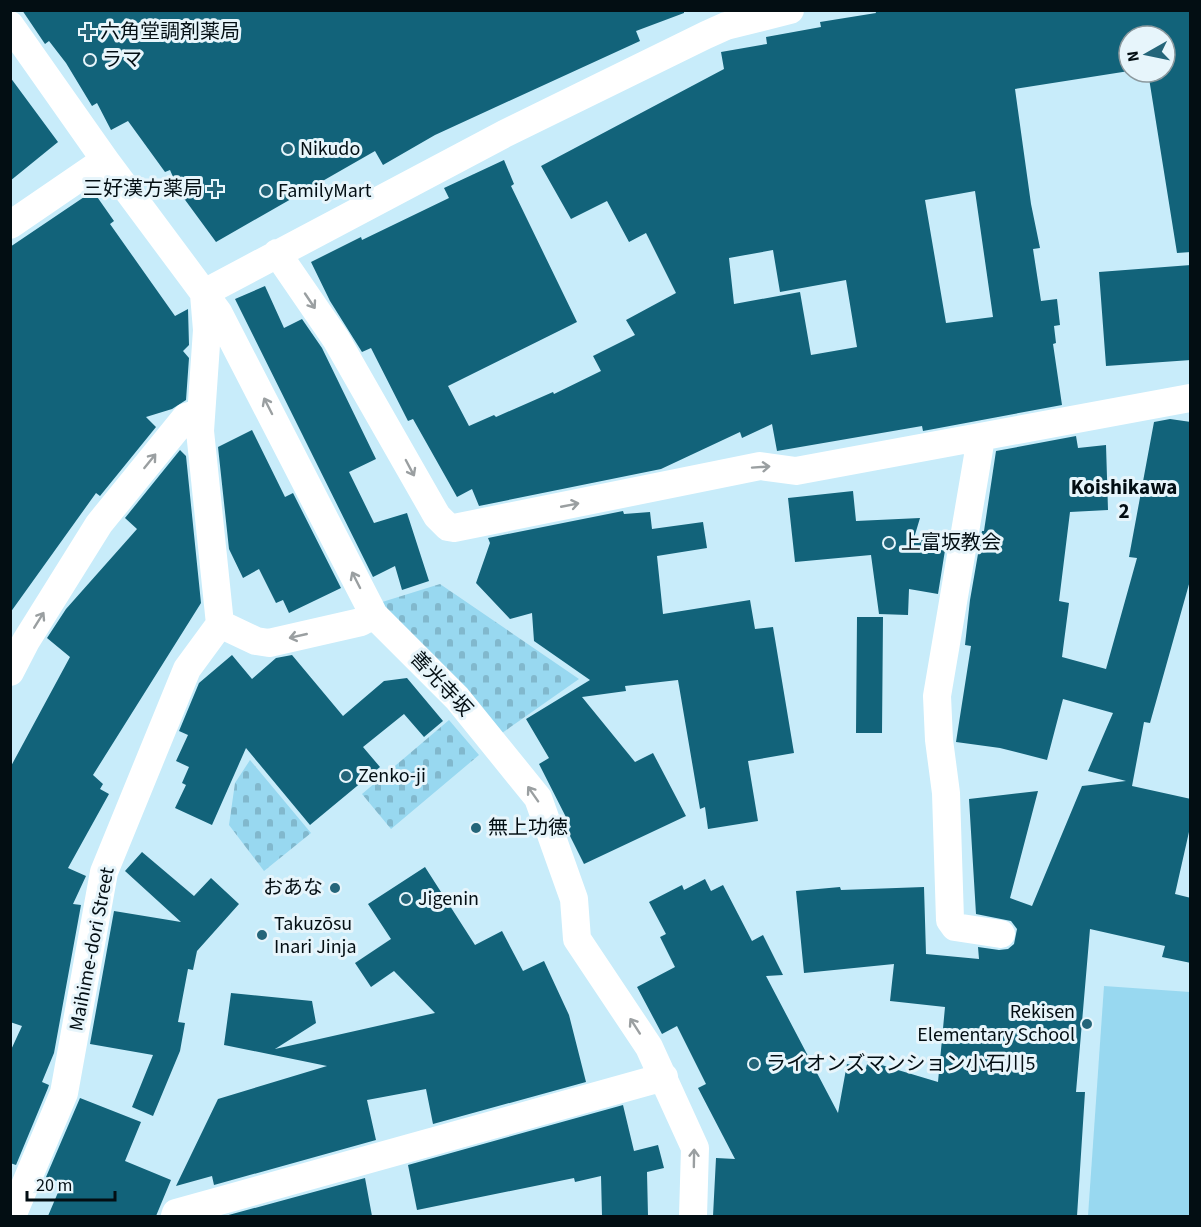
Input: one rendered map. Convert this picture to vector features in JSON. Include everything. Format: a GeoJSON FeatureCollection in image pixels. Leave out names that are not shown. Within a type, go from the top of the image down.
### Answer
{"type":"FeatureCollection","features":[{"type":"Feature","properties":{"kind":"street"},"geometry":{"type":"LineString","coordinates":[[374,615],[361,622],[269,643],[256,641],[220,624],[200,413],[207,330],[204,293],[723,18],[790,10]]}},
{"type":"Feature","properties":{"kind":"street","name":"善光寺坂"},"geometry":{"type":"LineString","coordinates":[[10,25],[230,332],[374,615],[457,698],[538,798],[574,899],[578,939],[649,1047],[694,1148],[693,1216]]}},
{"type":"Feature","properties":{"kind":"street"},"geometry":{"type":"LineString","coordinates":[[10,225],[105,160]]}},
{"type":"Feature","properties":{"kind":"street"},"geometry":{"type":"LineString","coordinates":[[277,253],[336,339],[430,505],[448,527],[463,527],[760,466],[796,471],[1191,398]]}},
{"type":"Feature","properties":{"kind":"street"},"geometry":{"type":"LineString","coordinates":[[10,672],[26,641],[99,524],[186,417],[200,413]]}},
{"type":"Feature","properties":{"kind":"street"},"geometry":{"type":"LineString","coordinates":[[981,438],[936,696],[946,793],[950,920],[955,927],[1001,934]]}},
{"type":"Feature","properties":{"kind":"street","name":"Maihime-dori Street"},"geometry":{"type":"LineString","coordinates":[[12,1216],[64,1093],[104,872],[187,669],[220,624]]}},
{"type":"Feature","properties":{"kind":"street"},"geometry":{"type":"LineString","coordinates":[[175,1216],[177,1213],[664,1077]]}},
{"type":"Feature","properties":{"kind":"green space"},"geometry":{"type":"Polygon","coordinates":[[[440,584],[579,679],[502,733],[379,603],[440,584]]]}},
{"type":"Feature","properties":{"kind":"green space"},"geometry":{"type":"Polygon","coordinates":[[[449,720],[479,755],[391,829],[362,794],[449,720]]]}},
{"type":"Feature","properties":{"kind":"green space"},"geometry":{"type":"Polygon","coordinates":[[[250,760],[311,833],[264,871],[229,825],[235,783],[250,760]]]}},
{"type":"Feature","properties":{"kind":"green space"},"geometry":{"type":"Polygon","coordinates":[[[1104,986],[1190,992],[1190,1216],[1088,1216],[1104,986]]]}},
{"type":"Feature","properties":{"kind":"building"},"geometry":{"type":"Polygon","coordinates":[[[22,10],[684,10],[684,13],[636,31],[640,41],[435,135],[383,165],[375,151],[216,242],[180,193],[170,170],[165,172],[128,121],[111,130],[97,103],[92,106],[66,63],[49,41],[45,44],[22,10]]]}},
{"type":"Feature","properties":{"kind":"building"},"geometry":{"type":"Polygon","coordinates":[[[875,10],[1191,10],[1191,252],[1177,253],[1150,84],[1177,84],[1177,24],[1117,24],[1117,73],[1015,89],[1031,204],[1040,248],[1033,249],[1041,301],[1057,299],[1060,325],[1054,326],[1056,343],[1053,344],[1062,405],[923,431],[922,426],[777,451],[772,424],[742,438],[740,432],[661,469],[479,506],[472,489],[457,497],[413,419],[408,421],[371,348],[362,352],[330,301],[311,262],[449,198],[444,188],[504,160],[514,184],[511,186],[577,322],[448,386],[469,426],[553,392],[554,394],[601,371],[593,356],[635,335],[626,320],[676,293],[646,233],[629,242],[607,201],[571,219],[541,166],[724,69],[721,52],[767,44],[766,37],[821,27],[820,22],[876,13],[875,10]],[[975,191],[925,200],[946,323],[993,317],[975,191]],[[773,250],[729,258],[734,304],[800,292],[811,355],[857,347],[846,280],[780,292],[773,250]]]}},
{"type":"Feature","properties":{"kind":"building"},"geometry":{"type":"Polygon","coordinates":[[[10,77],[58,142],[10,181],[10,77]]]}},
{"type":"Feature","properties":{"kind":"building"},"geometry":{"type":"Polygon","coordinates":[[[93,191],[114,221],[110,224],[175,316],[188,309],[189,345],[183,351],[189,358],[186,400],[172,409],[146,417],[156,427],[100,496],[96,493],[10,613],[10,247],[93,191]]]}},
{"type":"Feature","properties":{"kind":"building"},"geometry":{"type":"Polygon","coordinates":[[[1191,265],[1191,360],[1106,366],[1099,272],[1191,265]]]}},
{"type":"Feature","properties":{"kind":"building"},"geometry":{"type":"Polygon","coordinates":[[[265,286],[284,328],[302,319],[322,348],[376,459],[349,472],[374,523],[407,513],[429,581],[402,590],[395,566],[373,577],[235,299],[265,286]]]}},
{"type":"Feature","properties":{"kind":"building"},"geometry":{"type":"Polygon","coordinates":[[[1170,419],[1191,422],[1191,577],[1150,723],[1144,722],[1132,786],[1191,799],[1191,823],[1175,894],[1191,898],[1191,963],[1162,957],[1165,946],[1090,929],[1076,1092],[1085,1092],[1077,1216],[713,1216],[716,1158],[735,1159],[698,1088],[706,1084],[677,1026],[662,1034],[637,987],[675,967],[660,937],[666,934],[649,902],[682,885],[684,890],[705,879],[711,891],[723,885],[752,941],[763,935],[783,975],[766,976],[838,1113],[847,1064],[866,1068],[868,1061],[938,1082],[945,1007],[890,1001],[894,964],[804,973],[796,891],[840,887],[841,890],[924,887],[926,954],[979,959],[978,947],[999,950],[1008,949],[1014,944],[1017,929],[1011,921],[976,914],[969,799],[1038,791],[1010,898],[1032,906],[1082,786],[1126,781],[1088,771],[1113,713],[1063,699],[1047,760],[1000,748],[956,742],[971,646],[965,645],[970,600],[982,531],[984,531],[996,451],[1076,436],[1078,448],[1106,445],[1108,510],[1070,512],[1059,601],[1069,603],[1062,657],[1106,669],[1137,558],[1129,557],[1154,422],[1170,419]]]}},
{"type":"Feature","properties":{"kind":"building"},"geometry":{"type":"Polygon","coordinates":[[[252,430],[285,497],[293,493],[341,588],[289,613],[283,600],[276,603],[259,569],[243,578],[229,549],[218,447],[252,430]]]}},
{"type":"Feature","properties":{"kind":"building"},"geometry":{"type":"Polygon","coordinates":[[[180,450],[186,456],[201,603],[93,775],[103,784],[100,789],[109,794],[68,868],[86,876],[73,904],[81,905],[54,1053],[42,1082],[49,1085],[16,1165],[10,1163],[10,1052],[22,1026],[10,1022],[10,768],[70,657],[47,638],[66,609],[137,529],[125,518],[180,450]]]}},
{"type":"Feature","properties":{"kind":"building"},"geometry":{"type":"Polygon","coordinates":[[[853,491],[856,521],[920,518],[914,538],[946,544],[938,594],[909,589],[908,615],[879,614],[871,555],[795,562],[788,498],[853,491]]]}},
{"type":"Feature","properties":{"kind":"building"},"geometry":{"type":"Polygon","coordinates":[[[623,511],[624,514],[650,512],[652,529],[703,522],[707,548],[657,556],[663,614],[750,600],[755,629],[773,627],[794,753],[748,761],[758,821],[708,829],[705,807],[700,809],[678,680],[625,686],[626,691],[582,697],[635,762],[653,753],[686,816],[584,864],[567,830],[571,827],[539,764],[549,758],[526,719],[590,680],[534,641],[532,613],[510,619],[476,583],[490,543],[488,538],[623,511]]]}},
{"type":"Feature","properties":{"kind":"building"},"geometry":{"type":"Polygon","coordinates":[[[857,617],[883,617],[882,733],[856,733],[857,617]]]}},
{"type":"Feature","properties":{"kind":"building"},"geometry":{"type":"Polygon","coordinates":[[[232,655],[252,679],[276,658],[292,655],[343,716],[384,681],[407,678],[443,721],[424,737],[404,714],[363,747],[380,767],[310,825],[246,748],[212,825],[175,808],[186,785],[182,783],[189,767],[176,761],[188,735],[179,731],[199,683],[232,655]]]}},
{"type":"Feature","properties":{"kind":"building"},"geometry":{"type":"Polygon","coordinates":[[[142,852],[194,896],[211,878],[239,904],[197,951],[193,970],[188,969],[178,1022],[185,1023],[180,1051],[153,1116],[132,1107],[153,1055],[90,1044],[114,911],[181,922],[125,871],[142,852]]]}},
{"type":"Feature","properties":{"kind":"building"},"geometry":{"type":"Polygon","coordinates":[[[425,867],[475,945],[502,931],[523,971],[544,961],[569,1015],[586,1082],[433,1124],[426,1089],[367,1100],[376,1140],[214,1185],[212,1176],[176,1186],[218,1099],[327,1066],[224,1045],[231,993],[312,1001],[316,1023],[275,1049],[435,1013],[394,971],[371,987],[355,963],[391,939],[368,904],[425,867]]]}},
{"type":"Feature","properties":{"kind":"building"},"geometry":{"type":"Polygon","coordinates":[[[80,1098],[141,1122],[125,1161],[171,1180],[156,1216],[48,1216],[62,1183],[46,1177],[80,1098]]]}},
{"type":"Feature","properties":{"kind":"building"},"geometry":{"type":"Polygon","coordinates":[[[623,1105],[634,1151],[658,1145],[664,1168],[647,1172],[648,1216],[602,1216],[601,1176],[575,1182],[574,1178],[417,1210],[408,1165],[623,1105]]]}},
{"type":"Feature","properties":{"kind":"building"},"geometry":{"type":"Polygon","coordinates":[[[365,1178],[372,1216],[225,1216],[365,1178]]]}},
{"type":"Feature","properties":{"kind":"place","name":"六角堂調剤薬局"},"geometry":{"type":"Point","coordinates":[88,32]}},
{"type":"Feature","properties":{"kind":"place","name":"ラマ"},"geometry":{"type":"Point","coordinates":[90,60]}},
{"type":"Feature","properties":{"kind":"place","name":"Nikudo"},"geometry":{"type":"Point","coordinates":[288,149]}},
{"type":"Feature","properties":{"kind":"place","name":"三好漢方薬局"},"geometry":{"type":"Point","coordinates":[215,189]}},
{"type":"Feature","properties":{"kind":"place","name":"FamilyMart"},"geometry":{"type":"Point","coordinates":[266,191]}},
{"type":"Feature","properties":{"kind":"place","name":"上富坂教会"},"geometry":{"type":"Point","coordinates":[889,543]}},
{"type":"Feature","properties":{"kind":"place","name":"Zenko-ji"},"geometry":{"type":"Point","coordinates":[346,776]}},
{"type":"Feature","properties":{"kind":"place","name":"無上功徳"},"geometry":{"type":"Point","coordinates":[476,828]}},
{"type":"Feature","properties":{"kind":"place","name":"おあな"},"geometry":{"type":"Point","coordinates":[335,888]}},
{"type":"Feature","properties":{"kind":"place","name":"Jigenin"},"geometry":{"type":"Point","coordinates":[406,899]}},
{"type":"Feature","properties":{"kind":"place","name":"Takuzōsu Inari Jinja"},"geometry":{"type":"Point","coordinates":[262,935]}},
{"type":"Feature","properties":{"kind":"place","name":"Rekisen Elementary School"},"geometry":{"type":"Point","coordinates":[1087,1024]}},
{"type":"Feature","properties":{"kind":"place","name":"ライオンズマンション小石川5"},"geometry":{"type":"Point","coordinates":[754,1064]}},
{"type":"Feature","properties":{"kind":"district","name":"Koishikawa 2"},"geometry":{"type":"Point","coordinates":[1124,499]}}]}
